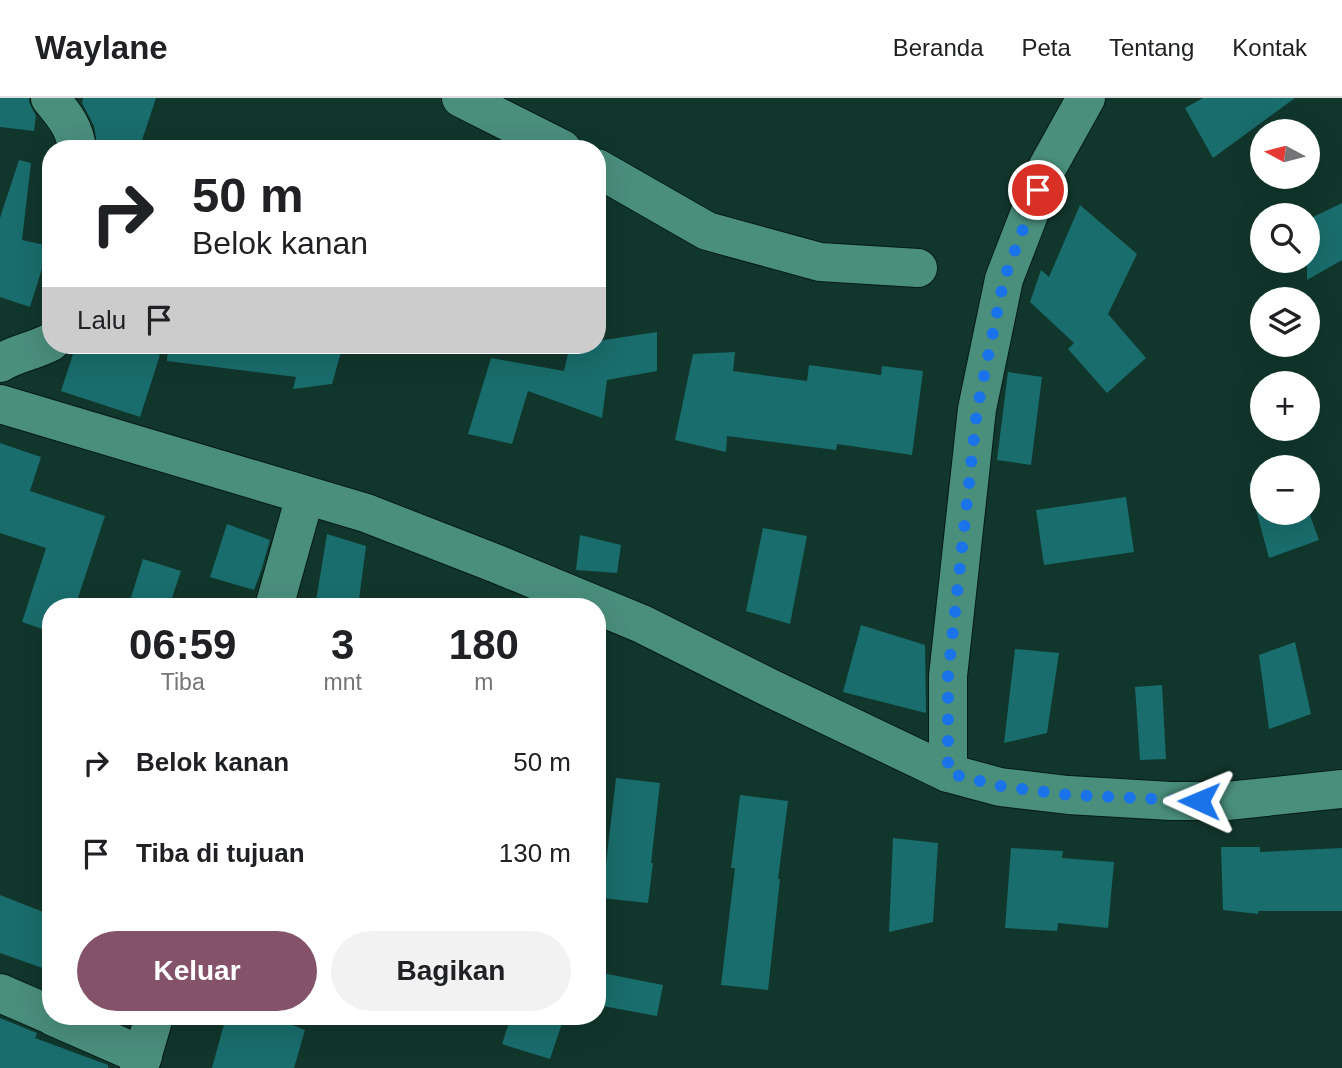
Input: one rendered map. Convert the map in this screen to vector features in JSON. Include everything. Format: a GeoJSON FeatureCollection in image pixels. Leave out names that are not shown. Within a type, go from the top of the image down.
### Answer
{"type":"FeatureCollection","features":[{"type":"Feature","properties":{"kind":"street"},"geometry":{"type":"LineString","coordinates":[[50,98],[70,123],[75,140]]}},
{"type":"Feature","properties":{"kind":"street"},"geometry":{"type":"LineString","coordinates":[[461,98],[544,140]]}},
{"type":"Feature","properties":{"kind":"street"},"geometry":{"type":"LineString","coordinates":[[948,773],[948,676],[980,396],[1004,279],[1047,168],[1086,98]]}},
{"type":"Feature","properties":{"kind":"street"},"geometry":{"type":"LineString","coordinates":[[606,173],[707,231],[820,262],[918,268]]}},
{"type":"Feature","properties":{"kind":"street"},"geometry":{"type":"LineString","coordinates":[[0,363],[15,354],[42,346]]}},
{"type":"Feature","properties":{"kind":"street"},"geometry":{"type":"LineString","coordinates":[[0,404],[366,513],[579,598]]}},
{"type":"Feature","properties":{"kind":"street"},"geometry":{"type":"LineString","coordinates":[[277,598],[305,496]]}},
{"type":"Feature","properties":{"kind":"street"},"geometry":{"type":"LineString","coordinates":[[606,609],[642,624],[948,773],[1000,786],[1068,795],[1171,801],[1227,801],[1342,789]]}},
{"type":"Feature","properties":{"kind":"street"},"geometry":{"type":"LineString","coordinates":[[0,993],[42,1011]]}},
{"type":"Feature","properties":{"kind":"street"},"geometry":{"type":"LineString","coordinates":[[70,1025],[141,1062],[152,1025]]}},
{"type":"Feature","properties":{"kind":"building"},"geometry":{"type":"Polygon","coordinates":[[[0,98],[29,98],[36,116],[34,131],[0,127],[0,98]]]}},
{"type":"Feature","properties":{"kind":"building"},"geometry":{"type":"Polygon","coordinates":[[[83,98],[156,98],[142,140],[96,140],[94,126],[82,103],[83,98]]]}},
{"type":"Feature","properties":{"kind":"building"},"geometry":{"type":"Polygon","coordinates":[[[1203,98],[1295,98],[1266,119],[1250,119],[1250,131],[1213,158],[1185,108],[1203,98]]]}},
{"type":"Feature","properties":{"kind":"building"},"geometry":{"type":"Polygon","coordinates":[[[19,160],[31,163],[22,240],[42,244],[42,268],[30,307],[0,297],[0,218],[19,160]]]}},
{"type":"Feature","properties":{"kind":"building"},"geometry":{"type":"Polygon","coordinates":[[[1342,203],[1342,260],[1320,273],[1320,214],[1342,203]]]}},
{"type":"Feature","properties":{"kind":"building"},"geometry":{"type":"Polygon","coordinates":[[[1080,205],[1137,254],[1108,314],[1146,358],[1107,393],[1068,349],[1074,343],[1030,302],[1041,270],[1049,277],[1080,205]]]}},
{"type":"Feature","properties":{"kind":"building"},"geometry":{"type":"Polygon","coordinates":[[[1307,273],[1319,273],[1307,280],[1307,273]]]}},
{"type":"Feature","properties":{"kind":"building"},"geometry":{"type":"Polygon","coordinates":[[[657,332],[657,371],[607,380],[602,418],[528,391],[512,444],[468,434],[491,358],[564,371],[568,354],[606,354],[606,340],[657,332]]]}},
{"type":"Feature","properties":{"kind":"building"},"geometry":{"type":"Polygon","coordinates":[[[735,352],[733,371],[807,381],[809,365],[881,375],[882,366],[923,371],[912,455],[837,444],[836,450],[727,436],[726,452],[675,440],[693,354],[735,352]]]}},
{"type":"Feature","properties":{"kind":"building"},"geometry":{"type":"Polygon","coordinates":[[[73,354],[160,355],[140,417],[61,391],[73,354]]]}},
{"type":"Feature","properties":{"kind":"building"},"geometry":{"type":"Polygon","coordinates":[[[167,354],[340,354],[332,384],[293,389],[296,377],[167,361],[167,354]]]}},
{"type":"Feature","properties":{"kind":"building"},"geometry":{"type":"Polygon","coordinates":[[[1008,372],[1042,377],[1031,465],[997,460],[1008,372]]]}},
{"type":"Feature","properties":{"kind":"building"},"geometry":{"type":"Polygon","coordinates":[[[0,443],[41,457],[30,491],[105,516],[78,598],[42,598],[42,629],[22,622],[46,548],[0,533],[0,443]]]}},
{"type":"Feature","properties":{"kind":"building"},"geometry":{"type":"Polygon","coordinates":[[[1126,497],[1134,552],[1044,565],[1036,510],[1126,497]]]}},
{"type":"Feature","properties":{"kind":"building"},"geometry":{"type":"Polygon","coordinates":[[[227,524],[270,540],[254,590],[210,577],[227,524]]]}},
{"type":"Feature","properties":{"kind":"building"},"geometry":{"type":"Polygon","coordinates":[[[1260,525],[1314,525],[1319,540],[1269,558],[1260,525]]]}},
{"type":"Feature","properties":{"kind":"building"},"geometry":{"type":"Polygon","coordinates":[[[763,528],[807,536],[790,624],[746,611],[763,528]]]}},
{"type":"Feature","properties":{"kind":"building"},"geometry":{"type":"Polygon","coordinates":[[[327,534],[366,546],[359,598],[316,598],[327,534]]]}},
{"type":"Feature","properties":{"kind":"building"},"geometry":{"type":"Polygon","coordinates":[[[580,535],[621,545],[617,573],[576,570],[580,535]]]}},
{"type":"Feature","properties":{"kind":"building"},"geometry":{"type":"Polygon","coordinates":[[[143,559],[181,571],[172,598],[131,598],[143,559]]]}},
{"type":"Feature","properties":{"kind":"building"},"geometry":{"type":"Polygon","coordinates":[[[861,625],[925,645],[926,713],[843,692],[861,625]]]}},
{"type":"Feature","properties":{"kind":"building"},"geometry":{"type":"Polygon","coordinates":[[[1295,642],[1311,714],[1269,729],[1259,655],[1295,642]]]}},
{"type":"Feature","properties":{"kind":"building"},"geometry":{"type":"Polygon","coordinates":[[[1015,649],[1059,653],[1047,733],[1004,743],[1015,649]]]}},
{"type":"Feature","properties":{"kind":"building"},"geometry":{"type":"Polygon","coordinates":[[[1162,685],[1166,759],[1140,760],[1135,687],[1162,685]]]}},
{"type":"Feature","properties":{"kind":"building"},"geometry":{"type":"Polygon","coordinates":[[[616,778],[660,783],[648,903],[606,898],[606,864],[616,778]]]}},
{"type":"Feature","properties":{"kind":"building"},"geometry":{"type":"Polygon","coordinates":[[[740,795],[788,801],[768,990],[721,985],[735,868],[731,868],[740,795]]]}},
{"type":"Feature","properties":{"kind":"building"},"geometry":{"type":"Polygon","coordinates":[[[893,838],[938,843],[933,922],[889,932],[893,838]]]}},
{"type":"Feature","properties":{"kind":"building"},"geometry":{"type":"Polygon","coordinates":[[[1221,847],[1260,847],[1260,852],[1342,848],[1342,911],[1258,911],[1258,914],[1223,910],[1221,847]]]}},
{"type":"Feature","properties":{"kind":"building"},"geometry":{"type":"Polygon","coordinates":[[[1011,848],[1063,851],[1062,858],[1114,862],[1108,928],[1058,923],[1057,931],[1005,928],[1011,848]]]}},
{"type":"Feature","properties":{"kind":"building"},"geometry":{"type":"Polygon","coordinates":[[[0,895],[42,911],[42,968],[0,953],[0,895]]]}},
{"type":"Feature","properties":{"kind":"building"},"geometry":{"type":"Polygon","coordinates":[[[606,974],[663,985],[657,1016],[606,1007],[606,974]]]}},
{"type":"Feature","properties":{"kind":"building"},"geometry":{"type":"Polygon","coordinates":[[[0,1018],[37,1033],[35,1038],[108,1065],[108,1068],[0,1068],[0,1018]]]}},
{"type":"Feature","properties":{"kind":"building"},"geometry":{"type":"Polygon","coordinates":[[[224,1025],[292,1025],[305,1030],[294,1068],[212,1068],[224,1025]]]}},
{"type":"Feature","properties":{"kind":"building"},"geometry":{"type":"Polygon","coordinates":[[[508,1025],[561,1025],[550,1059],[502,1044],[508,1025]]]}},
{"type":"Feature","properties":{"kind":"route"},"geometry":{"type":"LineString","coordinates":[[1038,190],[1004,279],[977,410],[948,676],[948,773],[1000,786],[1068,795],[1199,801]]}}]}
